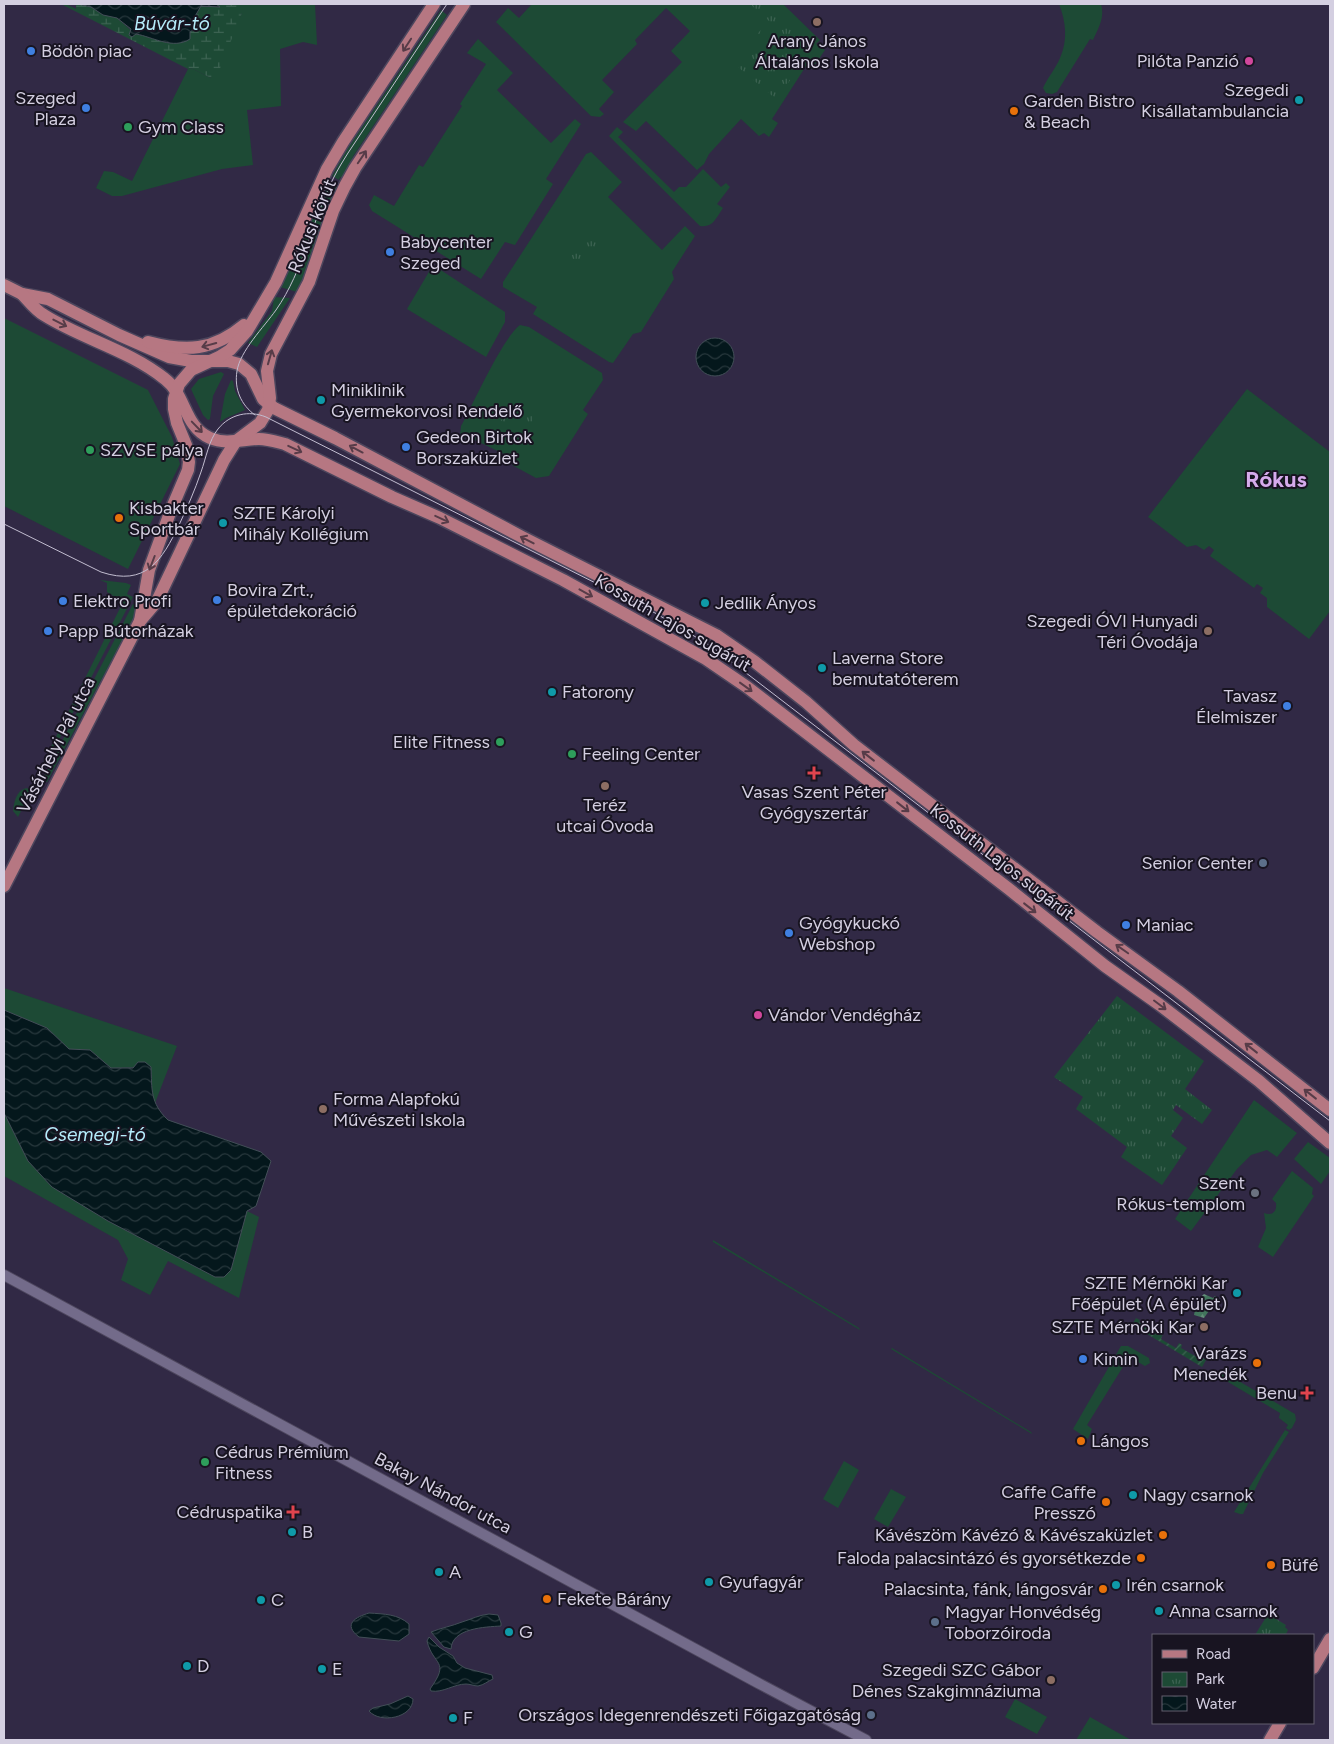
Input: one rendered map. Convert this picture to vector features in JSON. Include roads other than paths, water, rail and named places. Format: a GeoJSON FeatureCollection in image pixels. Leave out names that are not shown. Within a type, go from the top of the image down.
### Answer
{"type":"FeatureCollection","features":[{"type":"Feature","properties":{"kind":"main road","name":"Rókusi körút"},"geometry":{"type":"LineString","coordinates":[[176,390],[191,370],[230,350],[247,331],[276,282],[327,169],[434,4]]}},
{"type":"Feature","properties":{"kind":"main road","name":"Rókusi körút"},"geometry":{"type":"LineString","coordinates":[[270,405],[267,372],[271,354],[309,282],[333,211],[355,168],[464,4]]}},
{"type":"Feature","properties":{"kind":"main road","name":"Kossuth Lajos sugárút"},"geometry":{"type":"LineString","coordinates":[[4,285],[22,294],[48,300],[119,335],[176,360],[228,361],[243,367],[251,374],[264,399],[270,405],[522,537],[708,631],[737,649],[806,702],[854,745],[1330,1110]]}},
{"type":"Feature","properties":{"kind":"main road","name":"Kossuth Lajos sugárút"},"geometry":{"type":"LineString","coordinates":[[22,294],[42,314],[145,366],[166,380],[176,390],[187,415],[199,430],[214,439],[222,441],[262,439],[285,444],[514,554],[706,659],[748,688],[1009,889],[1105,966],[1160,1005],[1253,1076],[1330,1143]]}},
{"type":"Feature","properties":{"kind":"main road"},"geometry":{"type":"LineString","coordinates":[[119,335],[168,348],[204,346],[228,338],[256,315]]}},
{"type":"Feature","properties":{"kind":"main road","name":"Vásárhelyi Pál utca"},"geometry":{"type":"LineString","coordinates":[[140,621],[149,570],[188,470],[189,462],[186,444],[177,423],[174,409],[176,390]]}},
{"type":"Feature","properties":{"kind":"main road"},"geometry":{"type":"LineString","coordinates":[[236,441],[260,423],[270,405]]}},
{"type":"Feature","properties":{"kind":"main road","name":"Vásárhelyi Pál utca"},"geometry":{"type":"LineString","coordinates":[[4,886],[140,621],[156,601],[221,467],[236,441]]}},
{"type":"Feature","properties":{"kind":"main road"},"geometry":{"type":"LineString","coordinates":[[1314,1666],[1330,1639]]}},
{"type":"Feature","properties":{"kind":"main road"},"geometry":{"type":"LineString","coordinates":[[1270,1740],[1279,1724]]}},
{"type":"Feature","properties":{"kind":"street","name":"Bakay Nándor utca"},"geometry":{"type":"LineString","coordinates":[[4,1275],[758,1684],[866,1740]]}},
{"type":"Feature","properties":{"kind":"water","name":"Búvár-tó"},"geometry":{"type":"Polygon","coordinates":[[[79,4],[216,4],[220,7],[201,6],[194,18],[198,27],[190,32],[190,39],[183,42],[170,43],[136,34],[132,37],[129,35],[131,29],[117,18],[103,15],[91,7],[79,4]]]}},
{"type":"Feature","properties":{"kind":"water"},"geometry":{"type":"Polygon","coordinates":[[[715,338],[728,344],[734,357],[728,370],[715,376],[702,370],[696,357],[702,344],[715,338]]]}},
{"type":"Feature","properties":{"kind":"water","name":"Csemegi-tó"},"geometry":{"type":"Polygon","coordinates":[[[4,1010],[47,1028],[69,1049],[90,1050],[111,1068],[133,1068],[138,1062],[145,1062],[151,1067],[152,1089],[155,1102],[168,1120],[261,1152],[271,1161],[256,1206],[247,1211],[231,1270],[224,1277],[215,1277],[108,1221],[52,1187],[28,1161],[4,1113],[4,1010]]]}},
{"type":"Feature","properties":{"kind":"water"},"geometry":{"type":"Polygon","coordinates":[[[369,1613],[400,1618],[409,1624],[409,1634],[399,1641],[359,1637],[351,1625],[356,1619],[369,1613]]]}},
{"type":"Feature","properties":{"kind":"water"},"geometry":{"type":"Polygon","coordinates":[[[498,1615],[501,1626],[478,1628],[463,1633],[453,1642],[451,1649],[444,1647],[431,1632],[479,1616],[498,1615]]]}},
{"type":"Feature","properties":{"kind":"water"},"geometry":{"type":"Polygon","coordinates":[[[429,1637],[439,1647],[453,1656],[457,1663],[465,1668],[492,1675],[493,1679],[478,1686],[462,1684],[440,1691],[431,1691],[430,1689],[436,1680],[440,1668],[427,1641],[429,1637]]]}},
{"type":"Feature","properties":{"kind":"water"},"geometry":{"type":"Polygon","coordinates":[[[408,1696],[413,1699],[412,1706],[402,1715],[388,1718],[374,1715],[369,1711],[373,1708],[390,1704],[408,1696]]]}},
{"type":"Feature","properties":{"kind":"tram line"},"geometry":{"type":"LineString","coordinates":[[255,415],[242,401],[238,390],[236,378],[239,363],[253,339],[286,295],[301,262],[326,193],[339,168],[447,4]]}},
{"type":"Feature","properties":{"kind":"tram line"},"geometry":{"type":"LineString","coordinates":[[4,524],[101,572],[117,576],[130,576],[141,573],[159,559],[173,538],[191,499],[210,444],[218,429],[228,420],[240,415],[253,414],[266,417],[655,613],[711,646],[1330,1121]]}},
{"type":"Feature","properties":{"kind":"place","name":"Arany János Általános Iskola"},"geometry":{"type":"Point","coordinates":[817,22]}},
{"type":"Feature","properties":{"kind":"place","name":"Bödön piac"},"geometry":{"type":"Point","coordinates":[31,51]}},
{"type":"Feature","properties":{"kind":"place","name":"Pilóta Panzió"},"geometry":{"type":"Point","coordinates":[1249,61]}},
{"type":"Feature","properties":{"kind":"place","name":"Szegedi Kisállatambulancia"},"geometry":{"type":"Point","coordinates":[1299,100]}},
{"type":"Feature","properties":{"kind":"place","name":"Szeged Plaza"},"geometry":{"type":"Point","coordinates":[86,108]}},
{"type":"Feature","properties":{"kind":"place","name":"Garden Bistro & Beach"},"geometry":{"type":"Point","coordinates":[1014,111]}},
{"type":"Feature","properties":{"kind":"place","name":"Gym Class"},"geometry":{"type":"Point","coordinates":[128,127]}},
{"type":"Feature","properties":{"kind":"place","name":"Babycenter Szeged"},"geometry":{"type":"Point","coordinates":[390,252]}},
{"type":"Feature","properties":{"kind":"place","name":"Miniklinik Gyermekorvosi Rendelő"},"geometry":{"type":"Point","coordinates":[321,400]}},
{"type":"Feature","properties":{"kind":"place","name":"Gedeon Birtok Borszaküzlet"},"geometry":{"type":"Point","coordinates":[406,447]}},
{"type":"Feature","properties":{"kind":"place","name":"SZVSE pálya"},"geometry":{"type":"Point","coordinates":[90,450]}},
{"type":"Feature","properties":{"kind":"place","name":"Kisbakter Sportbár"},"geometry":{"type":"Point","coordinates":[119,518]}},
{"type":"Feature","properties":{"kind":"place","name":"SZTE Károlyi Mihály Kollégium"},"geometry":{"type":"Point","coordinates":[223,523]}},
{"type":"Feature","properties":{"kind":"place","name":"Bovira Zrt., épületdekoráció"},"geometry":{"type":"Point","coordinates":[217,600]}},
{"type":"Feature","properties":{"kind":"place","name":"Elektro Profi"},"geometry":{"type":"Point","coordinates":[63,601]}},
{"type":"Feature","properties":{"kind":"place","name":"Jedlik Ányos"},"geometry":{"type":"Point","coordinates":[705,603]}},
{"type":"Feature","properties":{"kind":"place","name":"Papp Bútorházak"},"geometry":{"type":"Point","coordinates":[48,631]}},
{"type":"Feature","properties":{"kind":"place","name":"Szegedi ÓVI Hunyadi Téri Óvodája"},"geometry":{"type":"Point","coordinates":[1208,631]}},
{"type":"Feature","properties":{"kind":"place","name":"Laverna Store bemutatóterem"},"geometry":{"type":"Point","coordinates":[822,668]}},
{"type":"Feature","properties":{"kind":"place","name":"Fatorony"},"geometry":{"type":"Point","coordinates":[552,692]}},
{"type":"Feature","properties":{"kind":"place","name":"Tavasz Élelmiszer"},"geometry":{"type":"Point","coordinates":[1287,706]}},
{"type":"Feature","properties":{"kind":"place","name":"Elite Fitness"},"geometry":{"type":"Point","coordinates":[500,742]}},
{"type":"Feature","properties":{"kind":"place","name":"Feeling Center"},"geometry":{"type":"Point","coordinates":[572,754]}},
{"type":"Feature","properties":{"kind":"place","name":"Vasas Szent Péter Gyógyszertár"},"geometry":{"type":"Point","coordinates":[814,773]}},
{"type":"Feature","properties":{"kind":"place","name":"Teréz utcai Óvoda"},"geometry":{"type":"Point","coordinates":[605,786]}},
{"type":"Feature","properties":{"kind":"place","name":"Senior Center"},"geometry":{"type":"Point","coordinates":[1263,863]}},
{"type":"Feature","properties":{"kind":"place","name":"Maniac"},"geometry":{"type":"Point","coordinates":[1126,925]}},
{"type":"Feature","properties":{"kind":"place","name":"Gyógykuckó Webshop"},"geometry":{"type":"Point","coordinates":[789,933]}},
{"type":"Feature","properties":{"kind":"place","name":"Vándor Vendégház"},"geometry":{"type":"Point","coordinates":[758,1015]}},
{"type":"Feature","properties":{"kind":"place","name":"Forma Alapfokú Művészeti Iskola"},"geometry":{"type":"Point","coordinates":[323,1109]}},
{"type":"Feature","properties":{"kind":"place","name":"Szent Rókus-templom"},"geometry":{"type":"Point","coordinates":[1255,1193]}},
{"type":"Feature","properties":{"kind":"place","name":"SZTE Mérnöki Kar Főépület (A épület)"},"geometry":{"type":"Point","coordinates":[1237,1293]}},
{"type":"Feature","properties":{"kind":"place","name":"SZTE Mérnöki Kar"},"geometry":{"type":"Point","coordinates":[1204,1327]}},
{"type":"Feature","properties":{"kind":"place","name":"Kimin"},"geometry":{"type":"Point","coordinates":[1083,1359]}},
{"type":"Feature","properties":{"kind":"place","name":"Varázs Menedék"},"geometry":{"type":"Point","coordinates":[1257,1363]}},
{"type":"Feature","properties":{"kind":"place","name":"Benu"},"geometry":{"type":"Point","coordinates":[1307,1393]}},
{"type":"Feature","properties":{"kind":"place","name":"Lángos"},"geometry":{"type":"Point","coordinates":[1081,1441]}},
{"type":"Feature","properties":{"kind":"place","name":"Cédrus Prémium Fitness"},"geometry":{"type":"Point","coordinates":[205,1462]}},
{"type":"Feature","properties":{"kind":"place","name":"Nagy csarnok"},"geometry":{"type":"Point","coordinates":[1133,1495]}},
{"type":"Feature","properties":{"kind":"place","name":"Caffe Caffe Presszó"},"geometry":{"type":"Point","coordinates":[1106,1502]}},
{"type":"Feature","properties":{"kind":"place","name":"Cédruspatika"},"geometry":{"type":"Point","coordinates":[293,1512]}},
{"type":"Feature","properties":{"kind":"place","name":"B"},"geometry":{"type":"Point","coordinates":[292,1532]}},
{"type":"Feature","properties":{"kind":"place","name":"Kávészöm Kávézó & Kávészaküzlet"},"geometry":{"type":"Point","coordinates":[1163,1535]}},
{"type":"Feature","properties":{"kind":"place","name":"Faloda palacsintázó és gyorsétkezde"},"geometry":{"type":"Point","coordinates":[1141,1558]}},
{"type":"Feature","properties":{"kind":"place","name":"Büfé"},"geometry":{"type":"Point","coordinates":[1271,1565]}},
{"type":"Feature","properties":{"kind":"place","name":"A"},"geometry":{"type":"Point","coordinates":[439,1572]}},
{"type":"Feature","properties":{"kind":"place","name":"Gyufagyár"},"geometry":{"type":"Point","coordinates":[709,1582]}},
{"type":"Feature","properties":{"kind":"place","name":"Irén csarnok"},"geometry":{"type":"Point","coordinates":[1116,1585]}},
{"type":"Feature","properties":{"kind":"place","name":"Palacsinta, fánk, lángosvár"},"geometry":{"type":"Point","coordinates":[1103,1589]}},
{"type":"Feature","properties":{"kind":"place","name":"Fekete Bárány"},"geometry":{"type":"Point","coordinates":[547,1599]}},
{"type":"Feature","properties":{"kind":"place","name":"C"},"geometry":{"type":"Point","coordinates":[261,1600]}},
{"type":"Feature","properties":{"kind":"place","name":"Anna csarnok"},"geometry":{"type":"Point","coordinates":[1159,1611]}},
{"type":"Feature","properties":{"kind":"place","name":"Magyar Honvédség Toborzóiroda"},"geometry":{"type":"Point","coordinates":[935,1622]}},
{"type":"Feature","properties":{"kind":"place","name":"G"},"geometry":{"type":"Point","coordinates":[509,1632]}},
{"type":"Feature","properties":{"kind":"place","name":"D"},"geometry":{"type":"Point","coordinates":[187,1666]}},
{"type":"Feature","properties":{"kind":"place","name":"E"},"geometry":{"type":"Point","coordinates":[322,1669]}},
{"type":"Feature","properties":{"kind":"place","name":"Szegedi SZC Gábor Dénes Szakgimnáziuma"},"geometry":{"type":"Point","coordinates":[1051,1680]}},
{"type":"Feature","properties":{"kind":"place","name":"Országos Idegenrendészeti Főigazgatóság"},"geometry":{"type":"Point","coordinates":[871,1715]}},
{"type":"Feature","properties":{"kind":"place","name":"F"},"geometry":{"type":"Point","coordinates":[453,1718]}},
{"type":"Feature","properties":{"kind":"district","name":"Rókus"},"geometry":{"type":"Point","coordinates":[1276,479]}}]}
